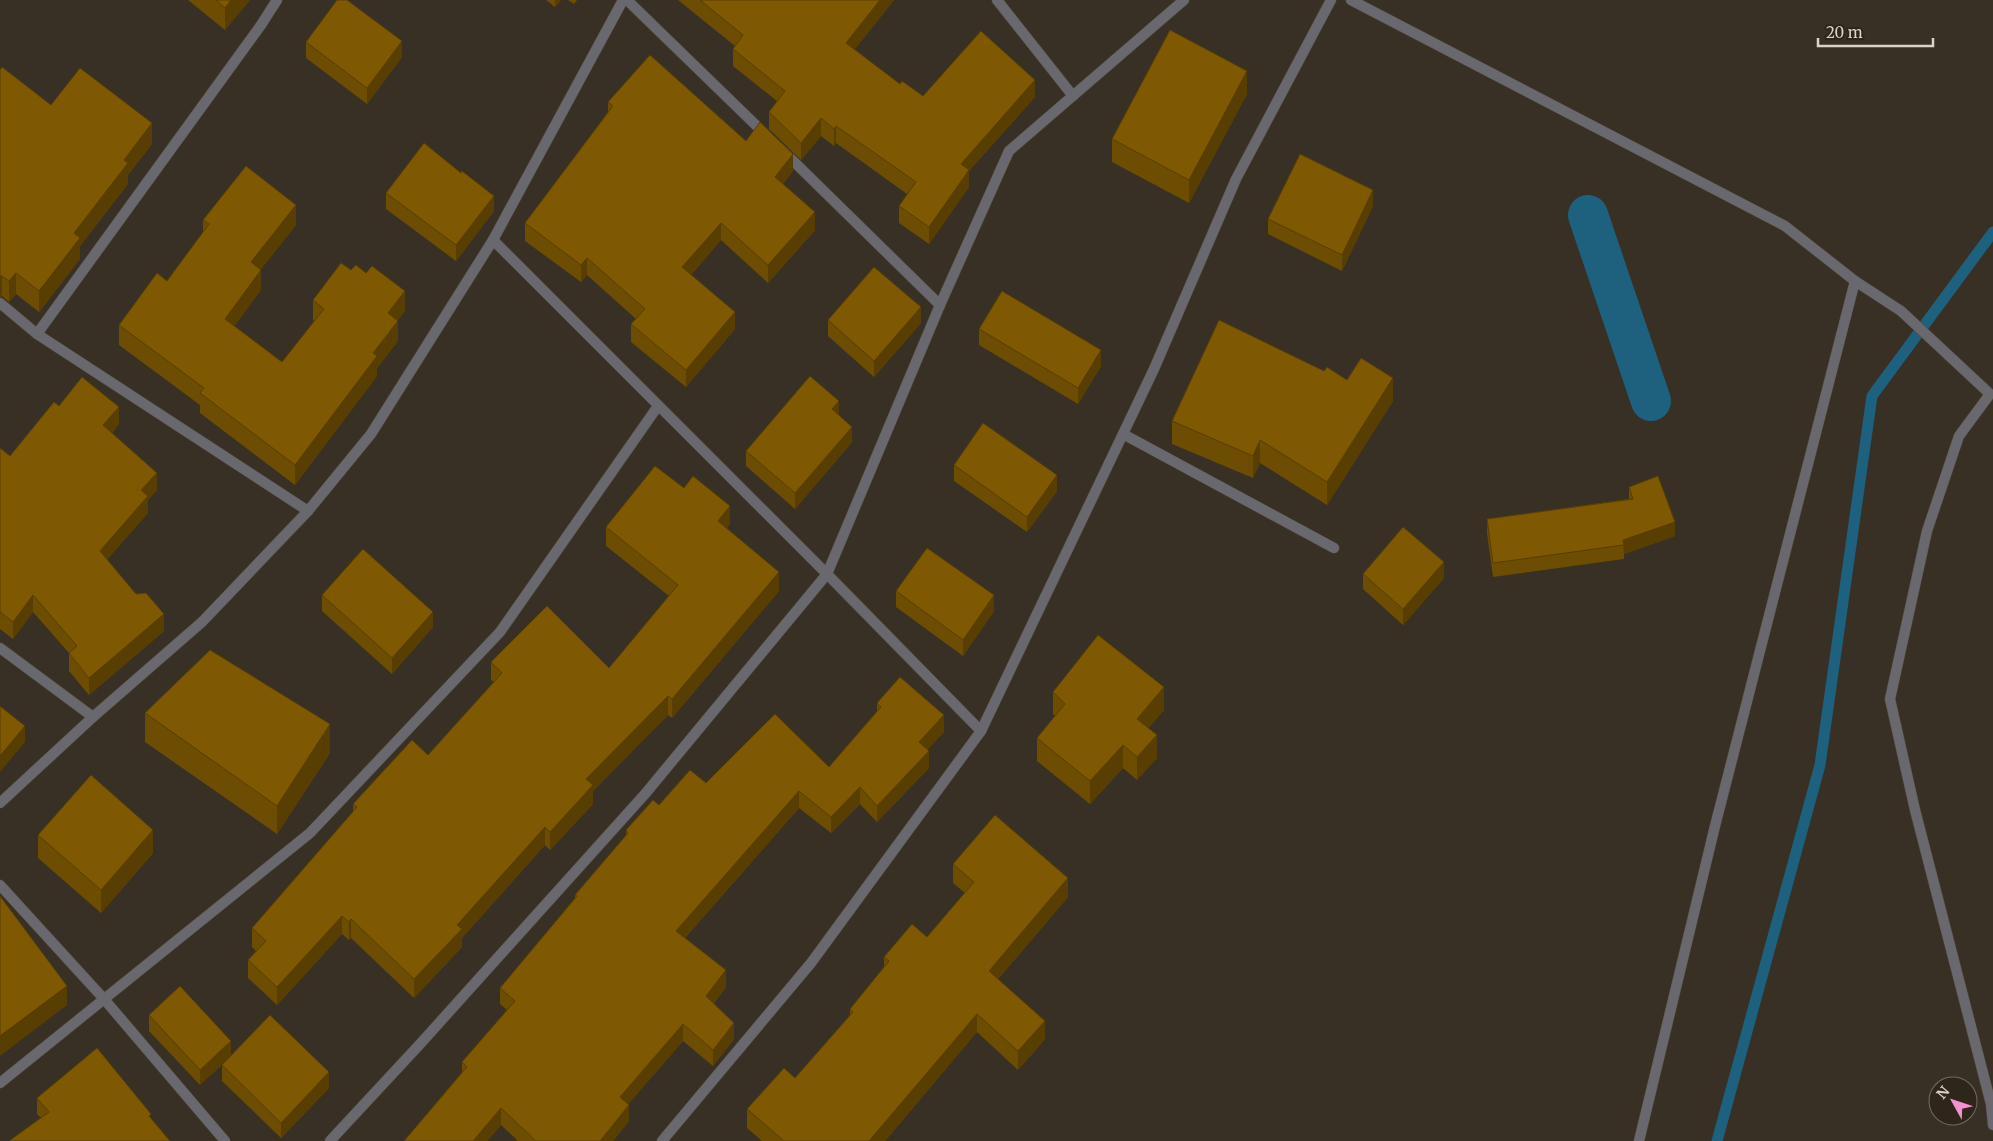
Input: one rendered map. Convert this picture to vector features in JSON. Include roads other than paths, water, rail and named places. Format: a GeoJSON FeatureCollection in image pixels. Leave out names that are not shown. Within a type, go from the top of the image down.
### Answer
{"type":"FeatureCollection","features":[{"type":"Feature","properties":{"kind":"street"},"geometry":{"type":"LineString","coordinates":[[37,334],[277,0]]}},
{"type":"Feature","properties":{"kind":"street"},"geometry":{"type":"LineString","coordinates":[[0,803],[93,717],[202,622],[308,511],[371,434],[494,240],[623,0]]}},
{"type":"Feature","properties":{"kind":"street"},"geometry":{"type":"LineString","coordinates":[[627,0],[940,304]]}},
{"type":"Feature","properties":{"kind":"street"},"geometry":{"type":"LineString","coordinates":[[997,0],[1073,96]]}},
{"type":"Feature","properties":{"kind":"street"},"geometry":{"type":"LineString","coordinates":[[330,1141],[421,1043],[645,794],[828,574],[940,304],[1008,152],[1184,0]]}},
{"type":"Feature","properties":{"kind":"street"},"geometry":{"type":"LineString","coordinates":[[662,1141],[811,963],[981,731],[1154,369],[1236,179],[1331,0]]}},
{"type":"Feature","properties":{"kind":"street"},"geometry":{"type":"LineString","coordinates":[[1351,0],[1785,226],[1854,280],[1900,311],[1990,394],[1959,436],[1927,532],[1890,699],[1915,810],[1991,1104],[1993,1125]]}},
{"type":"Feature","properties":{"kind":"street"},"geometry":{"type":"LineString","coordinates":[[494,240],[828,574],[981,731]]}},
{"type":"Feature","properties":{"kind":"street"},"geometry":{"type":"LineString","coordinates":[[1639,1141],[1715,826],[1854,280]]}},
{"type":"Feature","properties":{"kind":"street"},"geometry":{"type":"LineString","coordinates":[[0,303],[37,334],[308,511]]}},
{"type":"Feature","properties":{"kind":"street"},"geometry":{"type":"LineString","coordinates":[[0,1083],[310,833],[500,632],[658,406]]}},
{"type":"Feature","properties":{"kind":"street"},"geometry":{"type":"LineString","coordinates":[[1123,434],[1334,548]]}},
{"type":"Feature","properties":{"kind":"street"},"geometry":{"type":"LineString","coordinates":[[0,648],[93,717]]}},
{"type":"Feature","properties":{"kind":"street"},"geometry":{"type":"LineString","coordinates":[[0,885],[104,999],[225,1141]]}},
{"type":"Feature","properties":{"kind":"waterway"},"geometry":{"type":"LineString","coordinates":[[1588,215],[1651,401]]}},
{"type":"Feature","properties":{"kind":"waterway"},"geometry":{"type":"LineString","coordinates":[[1717,1141],[1820,765],[1872,396],[1993,232]]}}]}
